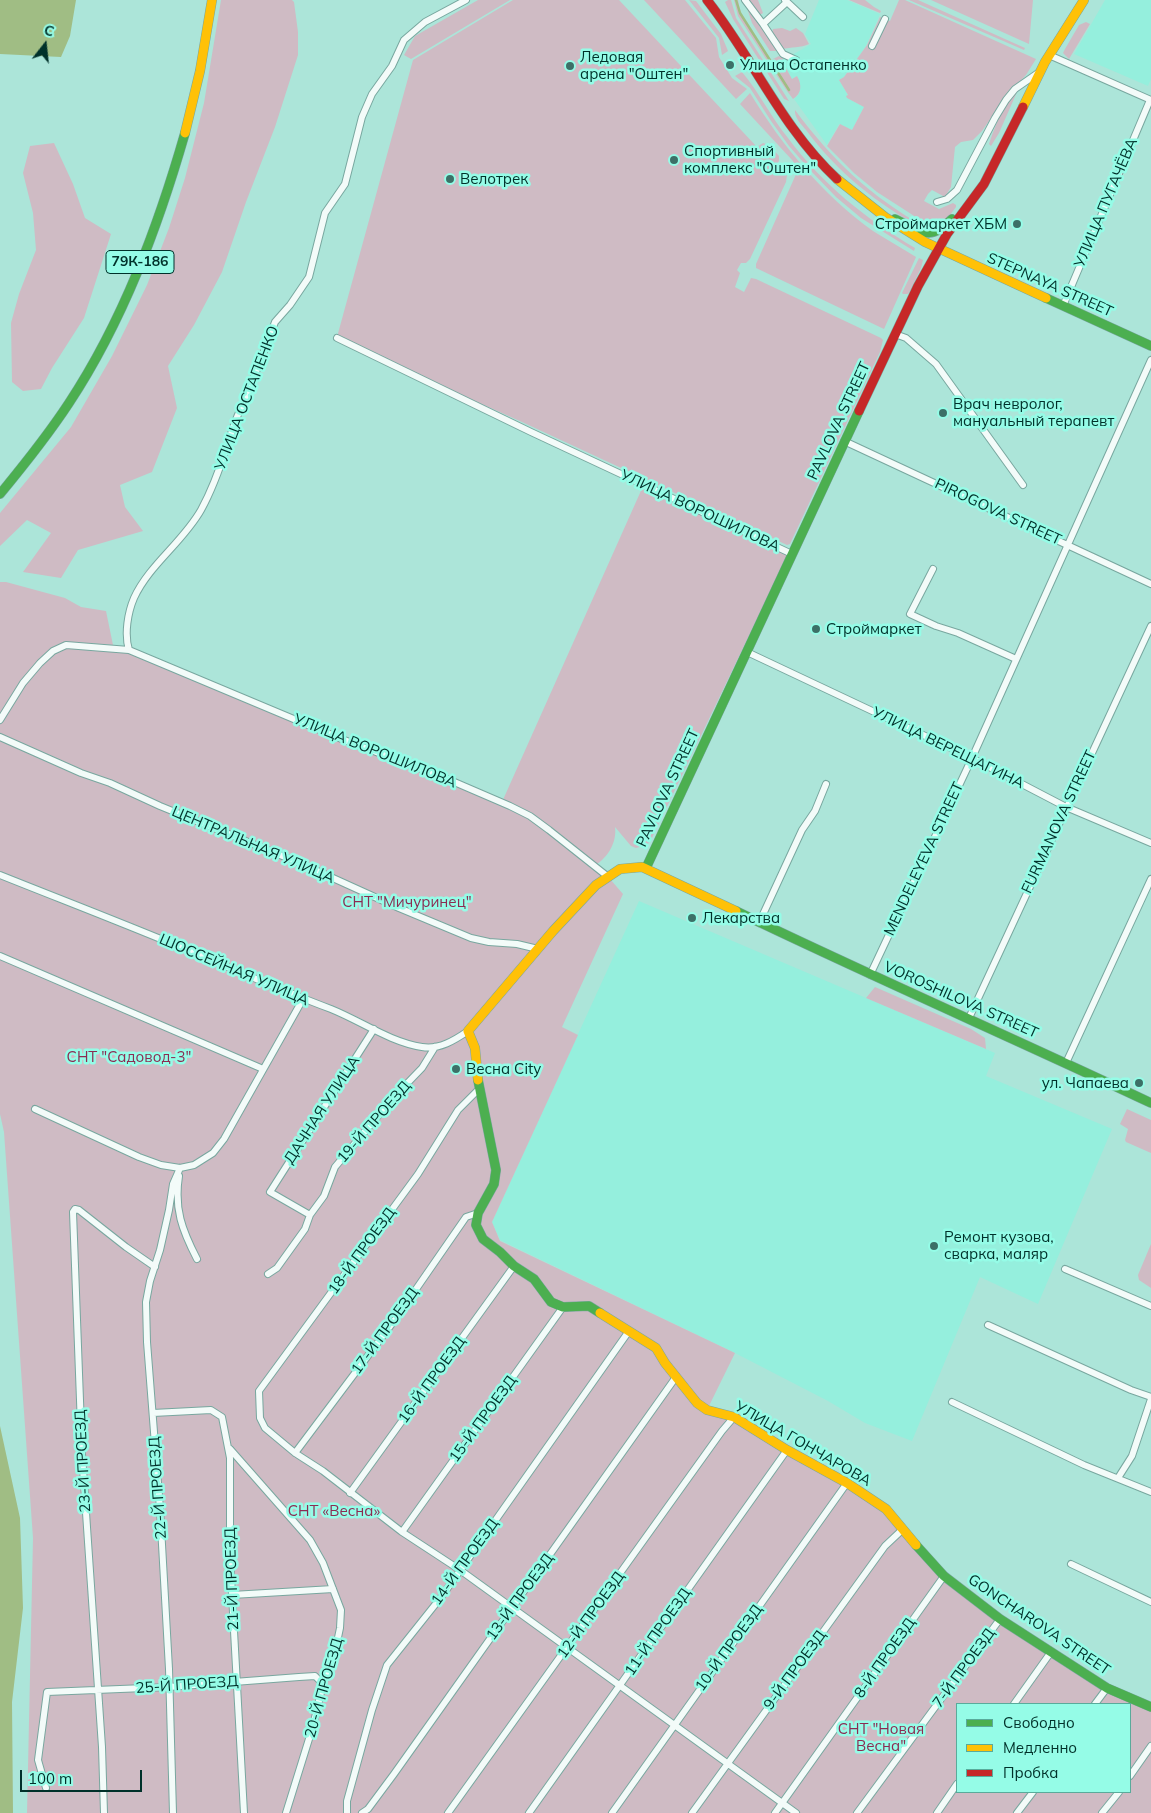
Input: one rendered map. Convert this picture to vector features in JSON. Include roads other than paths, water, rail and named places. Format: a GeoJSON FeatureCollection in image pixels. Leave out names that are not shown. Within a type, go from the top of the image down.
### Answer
{"type":"FeatureCollection","features":[{"type":"Feature","properties":{"kind":"street","name":"79К-186"},"geometry":{"type":"LineString","coordinates":[[0,494],[20,472],[63,413],[124,301],[146,250],[176,168],[193,106],[212,0]]}},
{"type":"Feature","properties":{"kind":"street","name":"УЛИЦА ОСТАПЕНКО"},"geometry":{"type":"LineString","coordinates":[[129,650],[126,632],[134,598],[148,577],[173,549],[201,510],[212,485],[238,411],[245,401],[275,322],[290,306],[309,277],[325,213],[345,184],[362,118],[372,94],[392,66],[404,40],[425,22],[466,0]]}},
{"type":"Feature","properties":{"kind":"street"},"geometry":{"type":"LineString","coordinates":[[707,0],[731,32],[787,120],[810,152],[841,183],[877,212],[927,234],[936,234],[945,227],[990,172]]}},
{"type":"Feature","properties":{"kind":"street"},"geometry":{"type":"LineString","coordinates":[[745,0],[783,54],[796,60]]}},
{"type":"Feature","properties":{"kind":"street","name":"PAVLOVA STREET"},"geometry":{"type":"LineString","coordinates":[[646,868],[918,286],[938,248],[976,196],[990,172],[1049,55],[1084,0]]}},
{"type":"Feature","properties":{"kind":"street"},"geometry":{"type":"LineString","coordinates":[[763,24],[786,1],[803,17]]}},
{"type":"Feature","properties":{"kind":"street"},"geometry":{"type":"LineString","coordinates":[[872,46],[885,19]]}},
{"type":"Feature","properties":{"kind":"street"},"geometry":{"type":"LineString","coordinates":[[1049,55],[1150,100]]}},
{"type":"Feature","properties":{"kind":"street"},"geometry":{"type":"LineString","coordinates":[[938,202],[947,199],[957,190],[994,118],[1006,100],[1015,89],[1040,72]]}},
{"type":"Feature","properties":{"kind":"street","name":"УЛИЦА ПУГАЧЁВА"},"geometry":{"type":"LineString","coordinates":[[1063,306],[1150,100]]}},
{"type":"Feature","properties":{"kind":"street","name":"STEPNAYA STREET"},"geometry":{"type":"LineString","coordinates":[[877,212],[938,248],[1151,346]]}},
{"type":"Feature","properties":{"kind":"street"},"geometry":{"type":"LineString","coordinates":[[895,334],[906,338],[936,364],[1023,485]]}},
{"type":"Feature","properties":{"kind":"street","name":"УЛИЦА ВОРОШИЛОВА"},"geometry":{"type":"LineString","coordinates":[[337,338],[792,554]]}},
{"type":"Feature","properties":{"kind":"street","name":"MENDELEYEVA STREET"},"geometry":{"type":"LineString","coordinates":[[870,976],[972,758],[1151,360]]}},
{"type":"Feature","properties":{"kind":"street","name":"PIROGOVA STREET"},"geometry":{"type":"LineString","coordinates":[[844,441],[1151,584]]}},
{"type":"Feature","properties":{"kind":"street"},"geometry":{"type":"LineString","coordinates":[[933,568],[910,614],[1016,659]]}},
{"type":"Feature","properties":{"kind":"street","name":"FURMANOVA STREET"},"geometry":{"type":"LineString","coordinates":[[969,1018],[1151,626]]}},
{"type":"Feature","properties":{"kind":"street"},"geometry":{"type":"LineString","coordinates":[[0,720],[23,683],[53,651],[66,645],[129,650]]}},
{"type":"Feature","properties":{"kind":"street","name":"УЛИЦА ВОРОШИЛОВА"},"geometry":{"type":"LineString","coordinates":[[129,650],[510,806],[530,816],[607,876]]}},
{"type":"Feature","properties":{"kind":"street","name":"УЛИЦА ВЕРЕЩАГИНА"},"geometry":{"type":"LineString","coordinates":[[747,652],[972,758],[1066,807],[1151,843]]}},
{"type":"Feature","properties":{"kind":"street","name":"ЦЕНТРАЛЬНАЯ УЛИЦА"},"geometry":{"type":"LineString","coordinates":[[0,737],[81,773],[302,864],[470,938],[489,942],[517,944],[538,949]]}},
{"type":"Feature","properties":{"kind":"street"},"geometry":{"type":"LineString","coordinates":[[759,923],[802,830],[816,811],[826,784]]}},
{"type":"Feature","properties":{"kind":"street"},"geometry":{"type":"LineString","coordinates":[[435,1048],[468,1031],[590,891],[607,876],[628,867],[646,868]]}},
{"type":"Feature","properties":{"kind":"street","name":"VOROSHILOVA STREET"},"geometry":{"type":"LineString","coordinates":[[646,868],[870,976],[969,1018],[1151,1103]]}},
{"type":"Feature","properties":{"kind":"street","name":"ШОССЕЙНАЯ УЛИЦА"},"geometry":{"type":"LineString","coordinates":[[0,875],[140,930],[406,1043],[435,1048]]}},
{"type":"Feature","properties":{"kind":"street"},"geometry":{"type":"LineString","coordinates":[[1066,1063],[1151,879]]}},
{"type":"Feature","properties":{"kind":"street"},"geometry":{"type":"LineString","coordinates":[[0,956],[263,1069]]}},
{"type":"Feature","properties":{"kind":"street"},"geometry":{"type":"LineString","coordinates":[[35,1109],[139,1157],[161,1165],[180,1168],[194,1166],[213,1153],[224,1138],[303,999]]}},
{"type":"Feature","properties":{"kind":"street","name":"ДАЧНАЯ УЛИЦА"},"geometry":{"type":"LineString","coordinates":[[310,1215],[270,1192],[374,1029]]}},
{"type":"Feature","properties":{"kind":"street"},"geometry":{"type":"LineString","coordinates":[[468,1031],[475,1048],[479,1089],[496,1170],[494,1184],[478,1213],[476,1225],[484,1239],[514,1266],[534,1278],[551,1302],[563,1306]]}},
{"type":"Feature","properties":{"kind":"street","name":"19-Й ПРОЕЗД"},"geometry":{"type":"LineString","coordinates":[[268,1274],[277,1268],[305,1229],[310,1215],[324,1196],[336,1167],[394,1097],[422,1068],[435,1048]]}},
{"type":"Feature","properties":{"kind":"street","name":"18-Й ПРОЕЗД"},"geometry":{"type":"LineString","coordinates":[[295,1453],[265,1428],[260,1418],[260,1391],[418,1174],[458,1110],[479,1089]]}},
{"type":"Feature","properties":{"kind":"street"},"geometry":{"type":"LineString","coordinates":[[180,1168],[177,1201],[181,1226],[197,1259]]}},
{"type":"Feature","properties":{"kind":"street","name":"22-Й ПРОЕЗД"},"geometry":{"type":"LineString","coordinates":[[173,1813],[170,1687],[146,1302],[169,1210],[173,1184],[180,1168]]}},
{"type":"Feature","properties":{"kind":"street","name":"23-Й ПРОЕЗД"},"geometry":{"type":"LineString","coordinates":[[104,1813],[98,1690],[82,1454],[73,1212],[75,1209],[79,1210],[155,1267]]}},
{"type":"Feature","properties":{"kind":"street","name":"17-Й ПРОЕЗД"},"geometry":{"type":"LineString","coordinates":[[295,1453],[394,1321],[466,1217],[478,1213]]}},
{"type":"Feature","properties":{"kind":"street","name":"16-Й ПРОЕЗД"},"geometry":{"type":"LineString","coordinates":[[350,1493],[514,1266]]}},
{"type":"Feature","properties":{"kind":"street"},"geometry":{"type":"LineString","coordinates":[[1064,1268],[1151,1306]]}},
{"type":"Feature","properties":{"kind":"street","name":"УЛИЦА ГОНЧАРОВА"},"geometry":{"type":"LineString","coordinates":[[563,1306],[589,1306],[611,1318],[656,1348],[676,1377],[697,1402],[707,1410],[734,1417],[787,1450],[847,1482],[886,1509],[902,1530]]}},
{"type":"Feature","properties":{"kind":"street","name":"15-Й ПРОЕЗД"},"geometry":{"type":"LineString","coordinates":[[402,1532],[563,1306]]}},
{"type":"Feature","properties":{"kind":"street"},"geometry":{"type":"LineString","coordinates":[[988,1325],[1151,1398],[1132,1456],[1118,1478]]}},
{"type":"Feature","properties":{"kind":"street","name":"14-Й ПРОЕЗД"},"geometry":{"type":"LineString","coordinates":[[347,1813],[347,1801],[372,1710],[387,1665],[460,1570],[629,1331]]}},
{"type":"Feature","properties":{"kind":"street","name":"13-Й ПРОЕЗД"},"geometry":{"type":"LineString","coordinates":[[362,1813],[368,1809],[394,1774],[676,1377]]}},
{"type":"Feature","properties":{"kind":"street"},"geometry":{"type":"LineString","coordinates":[[952,1402],[1084,1465],[1151,1492]]}},
{"type":"Feature","properties":{"kind":"street","name":"21-Й ПРОЕЗД"},"geometry":{"type":"LineString","coordinates":[[153,1412],[211,1410],[222,1417],[230,1458],[230,1558],[244,1813]]}},
{"type":"Feature","properties":{"kind":"street","name":"12-Й ПРОЕЗД"},"geometry":{"type":"LineString","coordinates":[[448,1813],[722,1431],[734,1417]]}},
{"type":"Feature","properties":{"kind":"street","name":"20-Й ПРОЕЗД"},"geometry":{"type":"LineString","coordinates":[[228,1447],[310,1540],[323,1563],[341,1610],[336,1647],[286,1813]]}},
{"type":"Feature","properties":{"kind":"street","name":"11-Й ПРОЕЗД"},"geometry":{"type":"LineString","coordinates":[[529,1813],[787,1450]]}},
{"type":"Feature","properties":{"kind":"street"},"geometry":{"type":"LineString","coordinates":[[295,1453],[323,1471],[402,1532],[460,1570],[796,1813]]}},
{"type":"Feature","properties":{"kind":"street","name":"10-Й ПРОЕЗД"},"geometry":{"type":"LineString","coordinates":[[612,1813],[847,1482]]}},
{"type":"Feature","properties":{"kind":"street","name":"GONCHAROVA STREET"},"geometry":{"type":"LineString","coordinates":[[902,1530],[944,1576],[1000,1619],[1107,1688],[1151,1707]]}},
{"type":"Feature","properties":{"kind":"street","name":"9-Й ПРОЕЗД"},"geometry":{"type":"LineString","coordinates":[[692,1813],[885,1546],[902,1530]]}},
{"type":"Feature","properties":{"kind":"street"},"geometry":{"type":"LineString","coordinates":[[1071,1564],[1151,1602]]}},
{"type":"Feature","properties":{"kind":"street","name":"8-Й ПРОЕЗД"},"geometry":{"type":"LineString","coordinates":[[775,1813],[944,1576]]}},
{"type":"Feature","properties":{"kind":"street"},"geometry":{"type":"LineString","coordinates":[[232,1595],[333,1589]]}},
{"type":"Feature","properties":{"kind":"street","name":"7-Й ПРОЕЗД"},"geometry":{"type":"LineString","coordinates":[[857,1813],[1000,1619]]}},
{"type":"Feature","properties":{"kind":"street"},"geometry":{"type":"LineString","coordinates":[[1015,1703],[1051,1652]]}},
{"type":"Feature","properties":{"kind":"street","name":"25-Й ПРОЕЗД"},"geometry":{"type":"LineString","coordinates":[[46,1788],[38,1760],[47,1692],[170,1687],[315,1676],[324,1684]]}},
{"type":"Feature","properties":{"kind":"street"},"geometry":{"type":"LineString","coordinates":[[1096,1703],[1107,1688]]}},
{"type":"Feature","properties":{"kind":"street"},"geometry":{"type":"LineString","coordinates":[[1131,1775],[1151,1746]]}},
{"type":"Feature","properties":{"kind":"street"},"geometry":{"type":"LineString","coordinates":[[937,1813],[956,1785]]}},
{"type":"Feature","properties":{"kind":"street"},"geometry":{"type":"LineString","coordinates":[[1018,1813],[1031,1793]]}},
{"type":"Feature","properties":{"kind":"street"},"geometry":{"type":"LineString","coordinates":[[1102,1813],[1118,1793]]}},
{"type":"Feature","properties":{"kind":"waterway"},"geometry":{"type":"LineString","coordinates":[[736,0],[740,13],[789,90]]}},
{"type":"Feature","properties":{"kind":"place","name":"Улица Остапенко"},"geometry":{"type":"Point","coordinates":[730,65]}},
{"type":"Feature","properties":{"kind":"place","name":"Ледовая арена \"Оштен\""},"geometry":{"type":"Point","coordinates":[570,66]}},
{"type":"Feature","properties":{"kind":"place","name":"Спортивный комплекс \"Оштен\""},"geometry":{"type":"Point","coordinates":[674,160]}},
{"type":"Feature","properties":{"kind":"place","name":"Велотрек"},"geometry":{"type":"Point","coordinates":[450,179]}},
{"type":"Feature","properties":{"kind":"place","name":"Строймаркет ХБМ"},"geometry":{"type":"Point","coordinates":[1017,224]}},
{"type":"Feature","properties":{"kind":"place","name":"Врач невролог, мануальный терапевт"},"geometry":{"type":"Point","coordinates":[943,413]}},
{"type":"Feature","properties":{"kind":"place","name":"Строймаркет"},"geometry":{"type":"Point","coordinates":[816,629]}},
{"type":"Feature","properties":{"kind":"place","name":"Лекарства"},"geometry":{"type":"Point","coordinates":[692,918]}},
{"type":"Feature","properties":{"kind":"place","name":"Весна City"},"geometry":{"type":"Point","coordinates":[456,1069]}},
{"type":"Feature","properties":{"kind":"place","name":"ул. Чапаева"},"geometry":{"type":"Point","coordinates":[1139,1083]}},
{"type":"Feature","properties":{"kind":"place","name":"Ремонт кузова, сварка, маляр"},"geometry":{"type":"Point","coordinates":[934,1246]}},
{"type":"Feature","properties":{"kind":"park label","name":"СНТ \"Мичуринец\""},"geometry":{"type":"Point","coordinates":[407,902]}},
{"type":"Feature","properties":{"kind":"park label","name":"СНТ \"Садовод-3\""},"geometry":{"type":"Point","coordinates":[129,1057]}},
{"type":"Feature","properties":{"kind":"park label","name":"СНТ «Весна»"},"geometry":{"type":"Point","coordinates":[334,1511]}},
{"type":"Feature","properties":{"kind":"park label","name":"СНТ \"Новая Весна\""},"geometry":{"type":"Point","coordinates":[881,1738]}}]}
